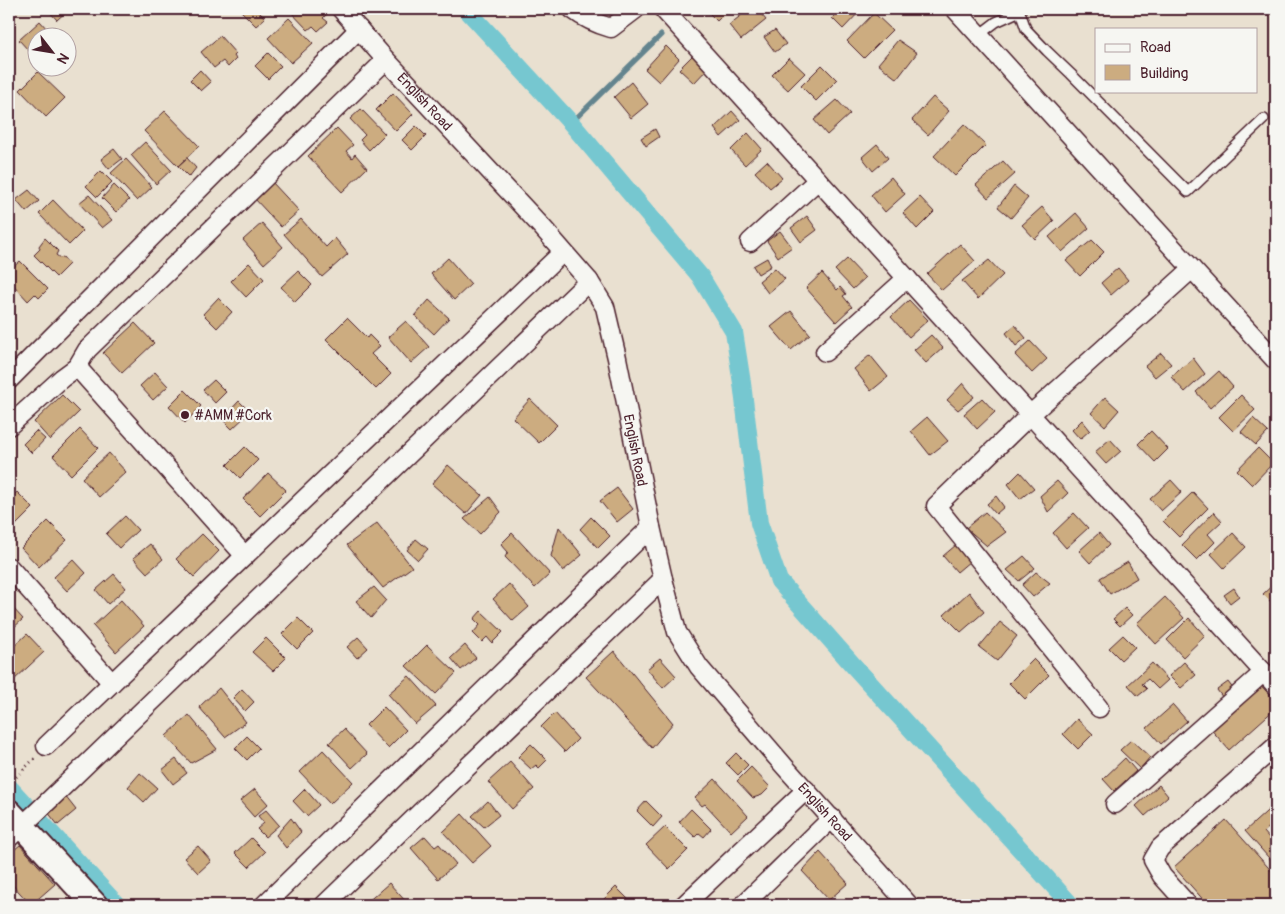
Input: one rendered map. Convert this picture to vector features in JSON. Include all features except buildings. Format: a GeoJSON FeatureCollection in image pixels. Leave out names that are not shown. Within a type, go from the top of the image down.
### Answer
{"type":"FeatureCollection","features":[{"type":"Feature","properties":{"kind":"street","name":"English Road"},"geometry":{"type":"LineString","coordinates":[[340,9],[542,227],[589,281],[605,307],[651,527],[677,632],[699,667],[909,905]]}},
{"type":"Feature","properties":{"kind":"street"},"geometry":{"type":"LineString","coordinates":[[572,9],[597,24],[611,28],[636,9]]}},
{"type":"Feature","properties":{"kind":"street"},"geometry":{"type":"LineString","coordinates":[[663,9],[1276,686]]}},
{"type":"Feature","properties":{"kind":"street"},"geometry":{"type":"LineString","coordinates":[[955,9],[1276,361]]}},
{"type":"Feature","properties":{"kind":"street"},"geometry":{"type":"LineString","coordinates":[[9,380],[359,29]]}},
{"type":"Feature","properties":{"kind":"street"},"geometry":{"type":"LineString","coordinates":[[9,426],[62,378],[77,367],[87,350],[94,343],[386,60]]}},
{"type":"Feature","properties":{"kind":"street"},"geometry":{"type":"LineString","coordinates":[[750,242],[818,180]]}},
{"type":"Feature","properties":{"kind":"street"},"geometry":{"type":"LineString","coordinates":[[46,746],[564,252]]}},
{"type":"Feature","properties":{"kind":"street"},"geometry":{"type":"LineString","coordinates":[[1099,708],[936,506],[1030,414],[1192,268]]}},
{"type":"Feature","properties":{"kind":"street"},"geometry":{"type":"LineString","coordinates":[[825,352],[907,278]]}},
{"type":"Feature","properties":{"kind":"street"},"geometry":{"type":"LineString","coordinates":[[95,905],[16,824],[39,810],[589,281]]}},
{"type":"Feature","properties":{"kind":"street"},"geometry":{"type":"LineString","coordinates":[[77,367],[245,556]]}},
{"type":"Feature","properties":{"kind":"street"},"geometry":{"type":"LineString","coordinates":[[264,905],[651,527]]}},
{"type":"Feature","properties":{"kind":"street"},"geometry":{"type":"LineString","coordinates":[[9,567],[112,683]]}},
{"type":"Feature","properties":{"kind":"street"},"geometry":{"type":"LineString","coordinates":[[324,905],[663,579]]}},
{"type":"Feature","properties":{"kind":"street"},"geometry":{"type":"LineString","coordinates":[[1115,804],[1264,672]]}},
{"type":"Feature","properties":{"kind":"street"},"geometry":{"type":"LineString","coordinates":[[1188,905],[1162,876],[1153,860],[1160,848],[1276,746]]}},
{"type":"Feature","properties":{"kind":"street"},"geometry":{"type":"LineString","coordinates":[[684,905],[806,790]]}},
{"type":"Feature","properties":{"kind":"street"},"geometry":{"type":"LineString","coordinates":[[742,905],[832,818]]}},
{"type":"Feature","properties":{"kind":"lane"},"geometry":{"type":"LineString","coordinates":[[979,35],[996,22],[1019,10],[1026,28],[1047,51],[1188,192],[1264,119]]}},
{"type":"Feature","properties":{"kind":"path"},"geometry":{"type":"LineString","coordinates":[[9,784],[46,746]]}},
{"type":"Feature","properties":{"kind":"waterway"},"geometry":{"type":"LineString","coordinates":[[466,9],[571,123],[700,276],[734,332],[759,523],[779,581],[1071,905]]}},
{"type":"Feature","properties":{"kind":"waterway"},"geometry":{"type":"LineString","coordinates":[[571,123],[661,35]]}},
{"type":"Feature","properties":{"kind":"waterway"},"geometry":{"type":"LineString","coordinates":[[9,787],[117,905]]}},
{"type":"Feature","properties":{"kind":"waterway"},"geometry":{"type":"LineString","coordinates":[[11,807],[20,799]]}},
{"type":"Feature","properties":{"kind":"place","name":"#AMM #Cork"},"geometry":{"type":"Point","coordinates":[185,415]}}]}
